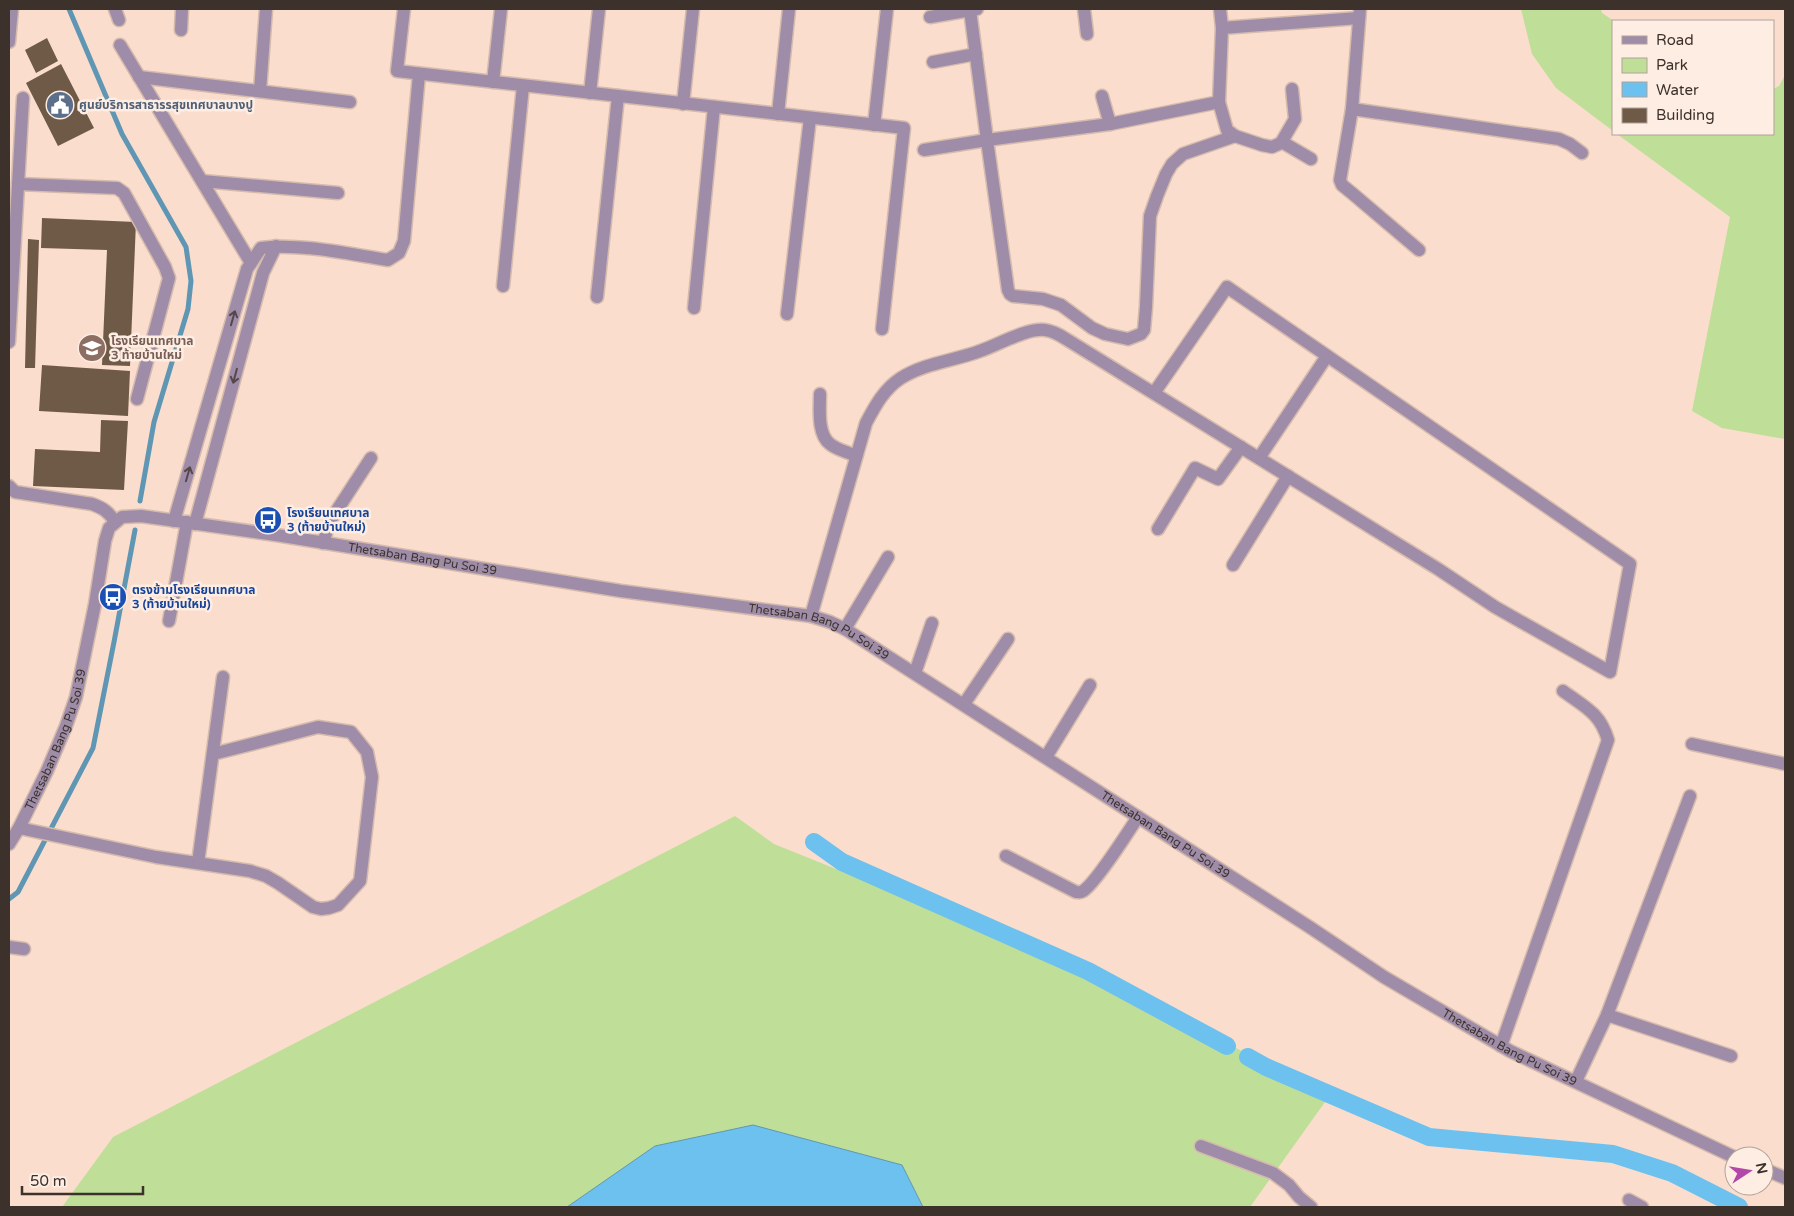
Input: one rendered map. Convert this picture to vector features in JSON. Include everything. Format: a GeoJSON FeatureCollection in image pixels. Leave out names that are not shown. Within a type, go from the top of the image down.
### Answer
{"type":"FeatureCollection","features":[{"type":"Feature","properties":{"kind":"street"},"geometry":{"type":"LineString","coordinates":[[9,42],[12,9]]}},
{"type":"Feature","properties":{"kind":"street"},"geometry":{"type":"LineString","coordinates":[[181,30],[182,9]]}},
{"type":"Feature","properties":{"kind":"street"},"geometry":{"type":"LineString","coordinates":[[260,91],[266,9]]}},
{"type":"Feature","properties":{"kind":"street"},"geometry":{"type":"LineString","coordinates":[[404,9],[397,71],[904,128],[882,329]]}},
{"type":"Feature","properties":{"kind":"street"},"geometry":{"type":"LineString","coordinates":[[493,82],[501,9]]}},
{"type":"Feature","properties":{"kind":"street"},"geometry":{"type":"LineString","coordinates":[[590,93],[598,9]]}},
{"type":"Feature","properties":{"kind":"street"},"geometry":{"type":"LineString","coordinates":[[683,104],[693,9]]}},
{"type":"Feature","properties":{"kind":"street"},"geometry":{"type":"LineString","coordinates":[[778,114],[789,9]]}},
{"type":"Feature","properties":{"kind":"street"},"geometry":{"type":"LineString","coordinates":[[874,125],[887,9]]}},
{"type":"Feature","properties":{"kind":"street"},"geometry":{"type":"LineString","coordinates":[[930,17],[974,9],[976,54],[1010,294],[1021,298],[1043,299],[1061,306],[1092,328],[1105,334],[1128,339],[1141,334],[1144,330],[1150,216],[1156,196],[1172,164],[1183,154],[1234,136]]}},
{"type":"Feature","properties":{"kind":"street"},"geometry":{"type":"LineString","coordinates":[[1084,9],[1087,34]]}},
{"type":"Feature","properties":{"kind":"street"},"geometry":{"type":"LineString","coordinates":[[1220,9],[1222,28],[1219,102],[1227,130],[1234,136],[1262,146],[1277,146],[1282,142],[1295,119],[1292,89]]}},
{"type":"Feature","properties":{"kind":"street"},"geometry":{"type":"LineString","coordinates":[[1222,28],[1359,13],[1352,109],[1340,178],[1341,183],[1419,250]]}},
{"type":"Feature","properties":{"kind":"street"},"geometry":{"type":"LineString","coordinates":[[120,45],[251,263]]}},
{"type":"Feature","properties":{"kind":"street"},"geometry":{"type":"LineString","coordinates":[[933,62],[976,54]]}},
{"type":"Feature","properties":{"kind":"street"},"geometry":{"type":"LineString","coordinates":[[174,521],[247,270],[261,248],[276,246],[305,248],[388,260],[399,253],[404,241],[419,74]]}},
{"type":"Feature","properties":{"kind":"street"},"geometry":{"type":"LineString","coordinates":[[139,77],[350,102]]}},
{"type":"Feature","properties":{"kind":"street"},"geometry":{"type":"LineString","coordinates":[[503,286],[523,86]]}},
{"type":"Feature","properties":{"kind":"street"},"geometry":{"type":"LineString","coordinates":[[597,297],[618,96]]}},
{"type":"Feature","properties":{"kind":"street"},"geometry":{"type":"LineString","coordinates":[[1102,96],[1110,124]]}},
{"type":"Feature","properties":{"kind":"street"},"geometry":{"type":"LineString","coordinates":[[9,342],[15,180],[23,98]]}},
{"type":"Feature","properties":{"kind":"street"},"geometry":{"type":"LineString","coordinates":[[924,150],[1110,124],[1219,102]]}},
{"type":"Feature","properties":{"kind":"street"},"geometry":{"type":"LineString","coordinates":[[694,308],[714,107]]}},
{"type":"Feature","properties":{"kind":"street"},"geometry":{"type":"LineString","coordinates":[[1352,109],[1559,138],[1582,154]]}},
{"type":"Feature","properties":{"kind":"street"},"geometry":{"type":"LineString","coordinates":[[787,314],[810,118]]}},
{"type":"Feature","properties":{"kind":"street"},"geometry":{"type":"LineString","coordinates":[[1282,142],[1311,159]]}},
{"type":"Feature","properties":{"kind":"street"},"geometry":{"type":"LineString","coordinates":[[15,180],[117,188],[122,191],[165,267],[169,278],[137,399]]}},
{"type":"Feature","properties":{"kind":"street"},"geometry":{"type":"LineString","coordinates":[[202,181],[338,193]]}},
{"type":"Feature","properties":{"kind":"street"},"geometry":{"type":"LineString","coordinates":[[169,621],[191,523],[263,273],[276,246]]}},
{"type":"Feature","properties":{"kind":"street"},"geometry":{"type":"LineString","coordinates":[[811,616],[866,423],[881,396],[899,379],[914,370],[979,352],[1030,332],[1045,330],[1056,333],[1154,393],[1495,607],[1610,672],[1630,564],[1227,287],[1154,393]]}},
{"type":"Feature","properties":{"kind":"street"},"geometry":{"type":"LineString","coordinates":[[1258,458],[1327,356]]}},
{"type":"Feature","properties":{"kind":"street"},"geometry":{"type":"LineString","coordinates":[[820,394],[822,430],[825,439],[831,445],[856,456]]}},
{"type":"Feature","properties":{"kind":"street"},"geometry":{"type":"LineString","coordinates":[[1158,529],[1195,468],[1218,478],[1241,447]]}},
{"type":"Feature","properties":{"kind":"street"},"geometry":{"type":"LineString","coordinates":[[323,543],[330,521],[371,458]]}},
{"type":"Feature","properties":{"kind":"street"},"geometry":{"type":"LineString","coordinates":[[1233,565],[1288,476]]}},
{"type":"Feature","properties":{"kind":"street"},"geometry":{"type":"LineString","coordinates":[[9,486],[15,492],[102,507],[109,512],[115,522]]}},
{"type":"Feature","properties":{"kind":"street","name":"Thetsaban Bang Pu Soi 39"},"geometry":{"type":"LineString","coordinates":[[9,844],[47,771],[66,726],[76,697],[95,604],[105,541],[109,528],[122,517],[131,516],[191,523],[621,591],[811,616],[845,629],[915,673],[1384,977],[1502,1046],[1724,1152]]}},
{"type":"Feature","properties":{"kind":"street"},"geometry":{"type":"LineString","coordinates":[[845,629],[888,557]]}},
{"type":"Feature","properties":{"kind":"street"},"geometry":{"type":"LineString","coordinates":[[915,673],[932,623]]}},
{"type":"Feature","properties":{"kind":"street"},"geometry":{"type":"LineString","coordinates":[[964,704],[1008,639]]}},
{"type":"Feature","properties":{"kind":"street"},"geometry":{"type":"LineString","coordinates":[[198,863],[223,677]]}},
{"type":"Feature","properties":{"kind":"street"},"geometry":{"type":"LineString","coordinates":[[1046,757],[1090,685]]}},
{"type":"Feature","properties":{"kind":"street"},"geometry":{"type":"LineString","coordinates":[[1502,1046],[1608,740],[1604,727],[1596,715],[1563,691]]}},
{"type":"Feature","properties":{"kind":"street"},"geometry":{"type":"LineString","coordinates":[[19,828],[156,857],[250,871],[266,876],[313,907],[321,909],[338,905],[360,881],[372,777],[367,752],[351,732],[318,727],[213,754]]}},
{"type":"Feature","properties":{"kind":"street"},"geometry":{"type":"LineString","coordinates":[[1692,744],[1785,764]]}},
{"type":"Feature","properties":{"kind":"street"},"geometry":{"type":"LineString","coordinates":[[1576,1082],[1607,1015],[1690,796]]}},
{"type":"Feature","properties":{"kind":"street"},"geometry":{"type":"LineString","coordinates":[[1006,856],[1076,892],[1080,892],[1088,887],[1138,817]]}},
{"type":"Feature","properties":{"kind":"street"},"geometry":{"type":"LineString","coordinates":[[9,947],[24,949]]}},
{"type":"Feature","properties":{"kind":"street"},"geometry":{"type":"LineString","coordinates":[[1607,1015],[1731,1056]]}},
{"type":"Feature","properties":{"kind":"street"},"geometry":{"type":"LineString","coordinates":[[1201,1146],[1273,1173],[1289,1185],[1311,1207]]}},
{"type":"Feature","properties":{"kind":"street"},"geometry":{"type":"LineString","coordinates":[[1629,1200],[1642,1207]]}},
{"type":"Feature","properties":{"kind":"green space"},"geometry":{"type":"Polygon","coordinates":[[[1521,9],[1601,9],[1602,13],[1612,20],[1612,130],[1556,88],[1532,54],[1521,9]]]}},
{"type":"Feature","properties":{"kind":"green space"},"geometry":{"type":"Polygon","coordinates":[[[1785,75],[1785,439],[1722,428],[1692,411],[1730,217],[1618,135],[1774,135],[1774,88],[1779,86],[1785,75]]]}},
{"type":"Feature","properties":{"kind":"green space"},"geometry":{"type":"Polygon","coordinates":[[[735,816],[774,844],[1052,956],[1330,1095],[1250,1207],[923,1207],[902,1165],[655,1146],[567,1207],[62,1207],[113,1137],[735,816]]]}},
{"type":"Feature","properties":{"kind":"water"},"geometry":{"type":"Polygon","coordinates":[[[753,1125],[902,1165],[923,1207],[567,1207],[655,1146],[753,1125]]]}},
{"type":"Feature","properties":{"kind":"building"},"geometry":{"type":"Polygon","coordinates":[[[47,38],[58,61],[36,73],[25,50],[47,38]]]}},
{"type":"Feature","properties":{"kind":"building","name":"ศูนย์บริการสาธารรสุขเทศบาลบางปู"},"geometry":{"type":"Polygon","coordinates":[[[61,64],[94,128],[58,146],[26,83],[61,64]]]}},
{"type":"Feature","properties":{"kind":"building"},"geometry":{"type":"Polygon","coordinates":[[[42,218],[136,222],[130,366],[102,365],[107,250],[41,248],[42,218]]]}},
{"type":"Feature","properties":{"kind":"building"},"geometry":{"type":"Polygon","coordinates":[[[28,239],[39,240],[35,368],[25,368],[28,239]]]}},
{"type":"Feature","properties":{"kind":"building"},"geometry":{"type":"Polygon","coordinates":[[[42,365],[130,371],[128,416],[39,411],[42,365]]]}},
{"type":"Feature","properties":{"kind":"building"},"geometry":{"type":"Polygon","coordinates":[[[101,420],[128,421],[124,490],[33,486],[35,449],[100,452],[101,420]]]}},
{"type":"Feature","properties":{"kind":"waterway"},"geometry":{"type":"LineString","coordinates":[[69,9],[122,134],[186,247],[191,281],[188,309],[154,422],[140,501]]}},
{"type":"Feature","properties":{"kind":"waterway"},"geometry":{"type":"LineString","coordinates":[[9,899],[18,892],[93,748],[135,530]]}},
{"type":"Feature","properties":{"kind":"waterway"},"geometry":{"type":"LineString","coordinates":[[814,842],[842,862],[1088,971],[1227,1046]]}},
{"type":"Feature","properties":{"kind":"waterway"},"geometry":{"type":"LineString","coordinates":[[1248,1057],[1266,1067],[1429,1137],[1613,1154],[1672,1173],[1739,1207]]}},
{"type":"Feature","properties":{"kind":"place","name":"ศูนย์บริการสาธารรสุขเทศบาลบางปู"},"geometry":{"type":"Point","coordinates":[60,105]}},
{"type":"Feature","properties":{"kind":"place","name":"โรงเรียนเทศบาล 3 ท้ายบ้านใหม่"},"geometry":{"type":"Point","coordinates":[92,348]}},
{"type":"Feature","properties":{"kind":"place","name":"โรงเรียนเทศบาล 3 (ท้ายบ้านใหม่)"},"geometry":{"type":"Point","coordinates":[268,520]}},
{"type":"Feature","properties":{"kind":"place","name":"ตรงข้ามโรงเรียนเทศบาล 3 (ท้ายบ้านใหม่)"},"geometry":{"type":"Point","coordinates":[113,597]}}]}
